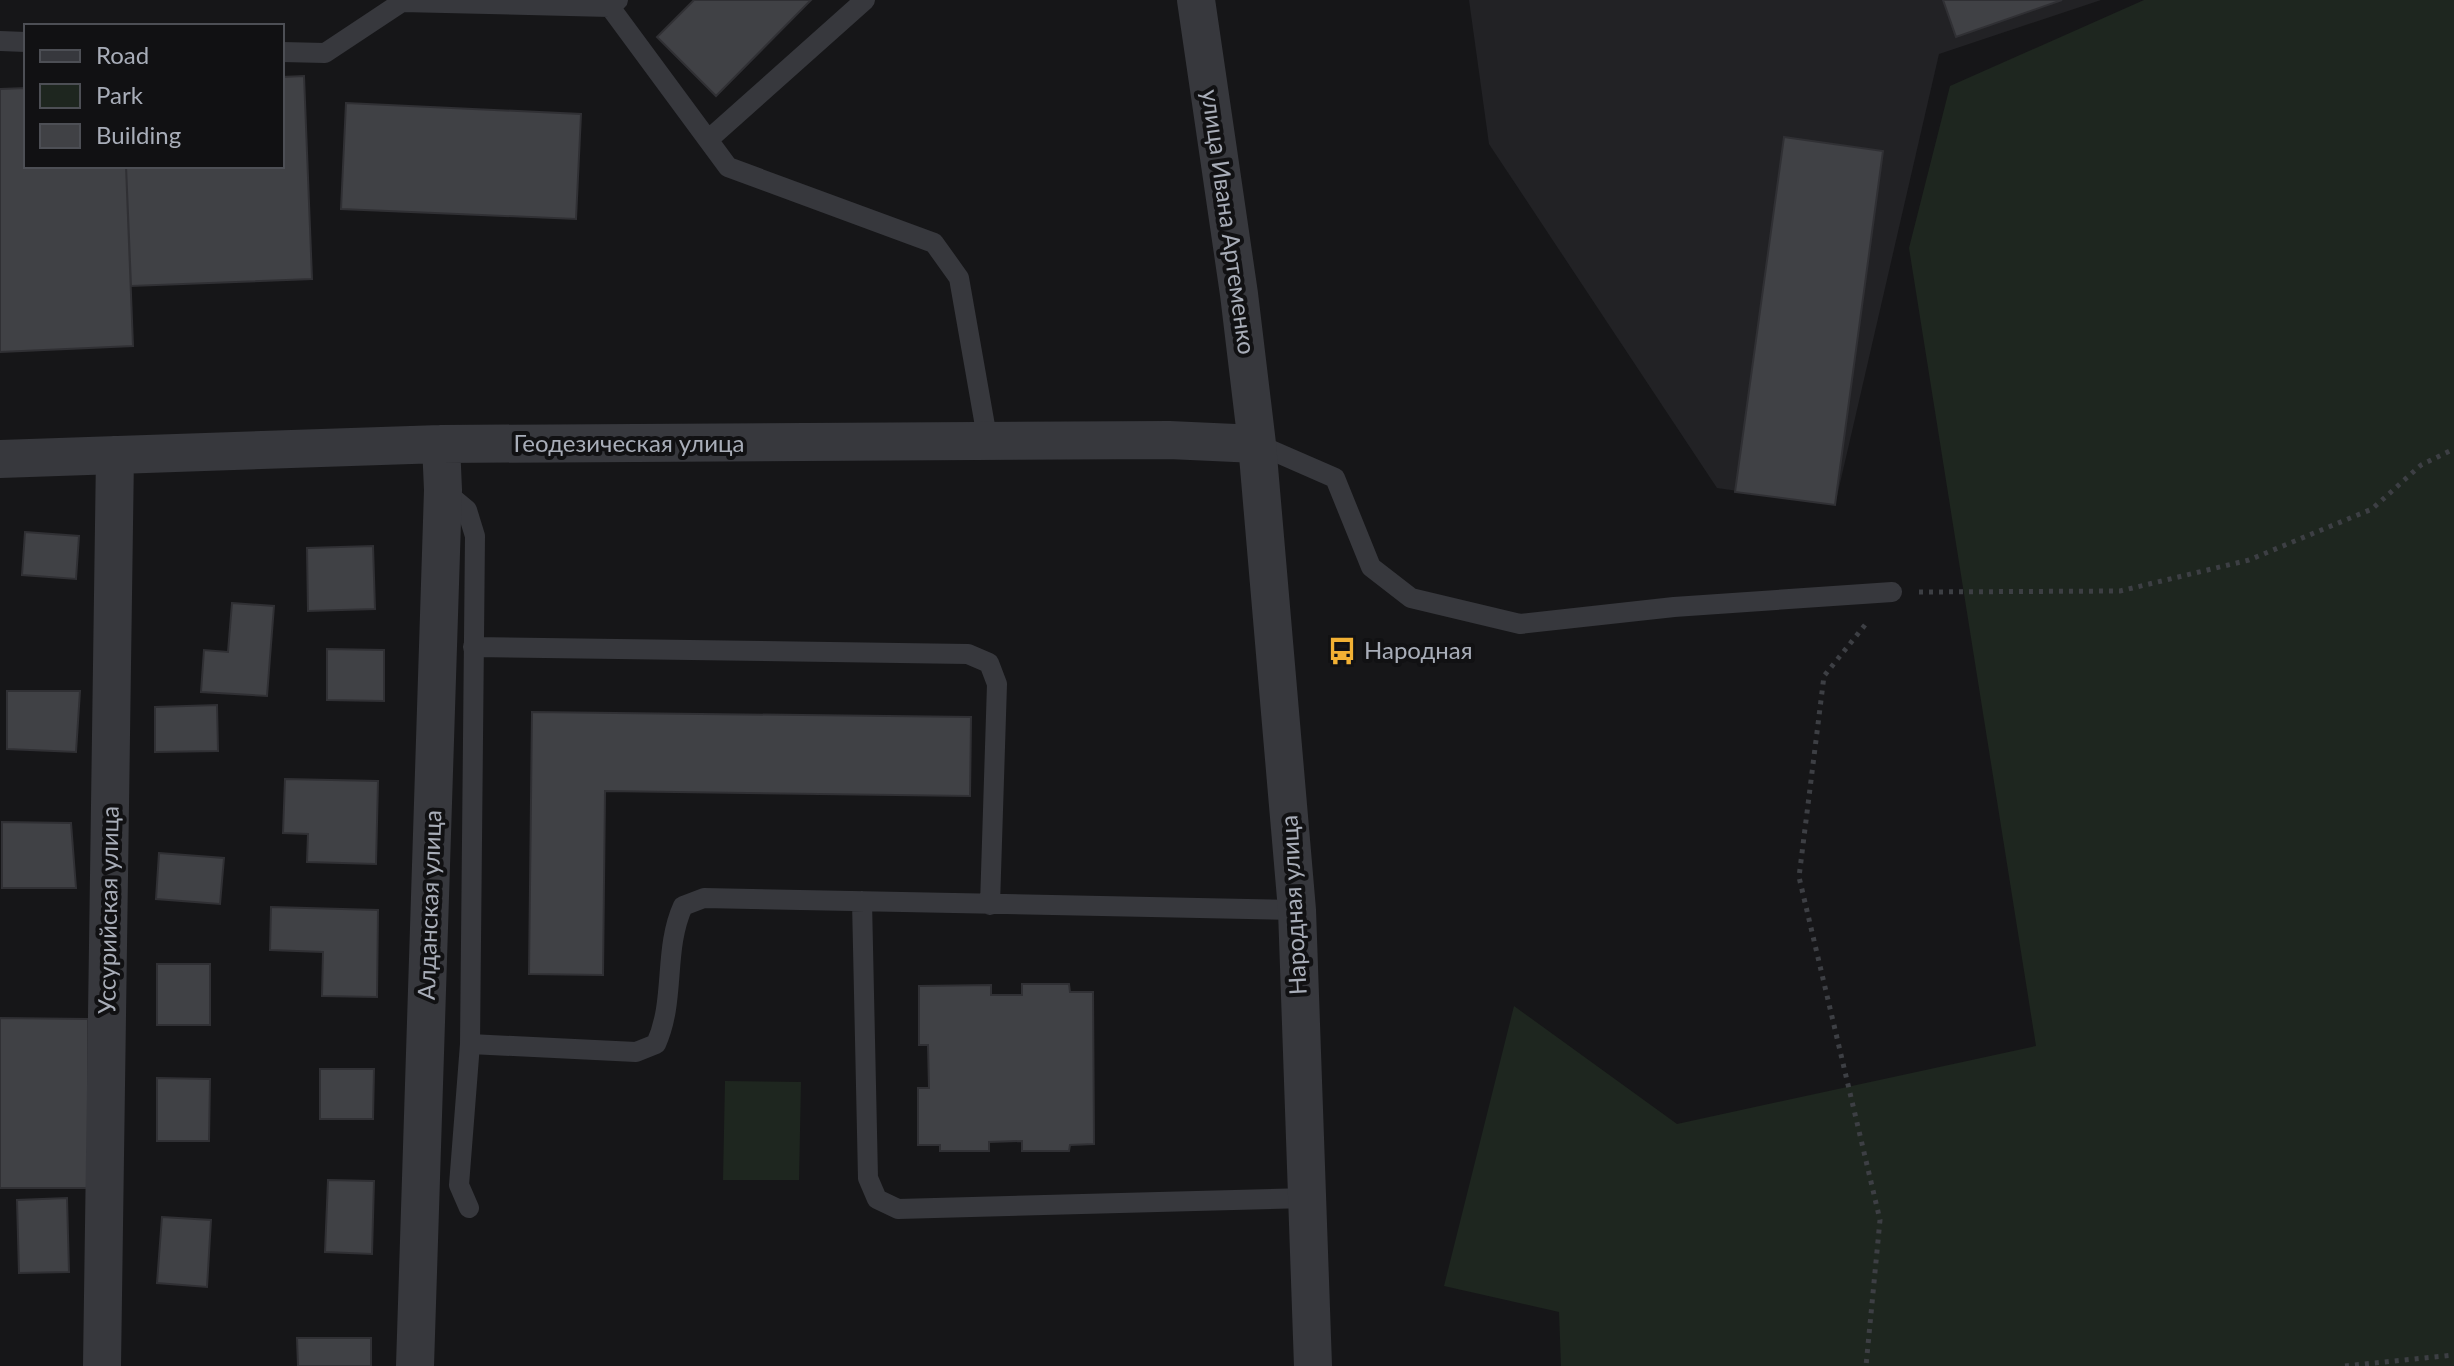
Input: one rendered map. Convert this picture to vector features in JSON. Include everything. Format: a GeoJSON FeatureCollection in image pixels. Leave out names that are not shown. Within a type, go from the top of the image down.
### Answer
{"type":"FeatureCollection","features":[{"type":"Feature","properties":{"kind":"street","name":"улица Ивана Артеменко"},"geometry":{"type":"LineString","coordinates":[[1196,0],[1239,294],[1257,444]]}},
{"type":"Feature","properties":{"kind":"street","name":"Геодезическая улица"},"geometry":{"type":"LineString","coordinates":[[0,459],[441,444],[1169,440],[1257,444]]}},
{"type":"Feature","properties":{"kind":"street","name":"Алданская улица"},"geometry":{"type":"LineString","coordinates":[[415,1366],[443,490],[441,444]]}},
{"type":"Feature","properties":{"kind":"street","name":"Народная улица"},"geometry":{"type":"LineString","coordinates":[[1257,444],[1297,910],[1313,1366]]}},
{"type":"Feature","properties":{"kind":"street","name":"Уссурийская улица"},"geometry":{"type":"LineString","coordinates":[[102,1366],[115,455]]}},
{"type":"Feature","properties":{"kind":"lane"},"geometry":{"type":"LineString","coordinates":[[708,140],[865,0]]}},
{"type":"Feature","properties":{"kind":"lane"},"geometry":{"type":"LineString","coordinates":[[284,52],[325,53],[402,1],[614,4],[728,167],[934,243],[959,278],[988,443]]}},
{"type":"Feature","properties":{"kind":"lane"},"geometry":{"type":"LineString","coordinates":[[0,41],[24,42]]}},
{"type":"Feature","properties":{"kind":"lane"},"geometry":{"type":"LineString","coordinates":[[1257,444],[1335,478],[1371,567],[1411,598],[1520,624],[1674,607],[1892,592]]}},
{"type":"Feature","properties":{"kind":"lane"},"geometry":{"type":"LineString","coordinates":[[443,490],[467,510],[475,536],[470,1044],[459,1185],[469,1208]]}},
{"type":"Feature","properties":{"kind":"lane"},"geometry":{"type":"LineString","coordinates":[[473,647],[968,654],[989,663],[997,684],[990,905]]}},
{"type":"Feature","properties":{"kind":"lane"},"geometry":{"type":"LineString","coordinates":[[470,1044],[636,1052],[656,1044],[665,1024],[674,926],[683,906],[704,898],[1297,910]]}},
{"type":"Feature","properties":{"kind":"lane"},"geometry":{"type":"LineString","coordinates":[[862,901],[868,1178],[877,1199],[898,1209],[1307,1198]]}},
{"type":"Feature","properties":{"kind":"path"},"geometry":{"type":"LineString","coordinates":[[1866,1366],[1880,1220],[1799,877],[1824,676],[1892,592],[2120,591],[2249,560],[2372,509],[2421,465],[2454,449]]}},
{"type":"Feature","properties":{"kind":"path"},"geometry":{"type":"LineString","coordinates":[[2345,1366],[2454,1355]]}},
{"type":"Feature","properties":{"kind":"path"},"geometry":{"type":"LineString","coordinates":[[2434,1366],[2435,1356]]}},
{"type":"Feature","properties":{"kind":"shaded area"},"geometry":{"type":"Polygon","coordinates":[[[1469,0],[2101,0],[1939,54],[1835,505],[1717,488],[1489,144],[1469,0]]]}},
{"type":"Feature","properties":{"kind":"green space"},"geometry":{"type":"Polygon","coordinates":[[[2144,0],[2454,0],[2454,1366],[1561,1366],[1559,1312],[1444,1286],[1514,1006],[1677,1124],[2036,1046],[1909,248],[1950,86],[2144,0]]]}},
{"type":"Feature","properties":{"kind":"green space"},"geometry":{"type":"Polygon","coordinates":[[[725,1081],[801,1082],[799,1180],[723,1180],[725,1081]]]}},
{"type":"Feature","properties":{"kind":"building"},"geometry":{"type":"Polygon","coordinates":[[[694,0],[811,0],[716,96],[657,37],[694,0]]]}},
{"type":"Feature","properties":{"kind":"building"},"geometry":{"type":"Polygon","coordinates":[[[1943,0],[2062,0],[1956,37],[1943,0]]]}},
{"type":"Feature","properties":{"kind":"building"},"geometry":{"type":"Polygon","coordinates":[[[304,76],[312,279],[131,286],[126,168],[284,168],[284,77],[304,76]]]}},
{"type":"Feature","properties":{"kind":"building"},"geometry":{"type":"Polygon","coordinates":[[[24,88],[24,168],[126,168],[133,346],[0,352],[0,89],[24,88]]]}},
{"type":"Feature","properties":{"kind":"building"},"geometry":{"type":"Polygon","coordinates":[[[346,103],[581,114],[576,219],[341,209],[346,103]]]}},
{"type":"Feature","properties":{"kind":"building"},"geometry":{"type":"Polygon","coordinates":[[[1784,137],[1883,151],[1835,505],[1735,492],[1784,137]]]}},
{"type":"Feature","properties":{"kind":"building"},"geometry":{"type":"Polygon","coordinates":[[[25,532],[79,536],[76,579],[22,575],[25,532]]]}},
{"type":"Feature","properties":{"kind":"building"},"geometry":{"type":"Polygon","coordinates":[[[373,546],[375,609],[308,611],[307,548],[373,546]]]}},
{"type":"Feature","properties":{"kind":"building"},"geometry":{"type":"Polygon","coordinates":[[[232,603],[274,606],[267,696],[201,692],[204,650],[228,652],[232,603]]]}},
{"type":"Feature","properties":{"kind":"building"},"geometry":{"type":"Polygon","coordinates":[[[327,649],[384,650],[384,701],[327,700],[327,649]]]}},
{"type":"Feature","properties":{"kind":"building"},"geometry":{"type":"Polygon","coordinates":[[[7,691],[80,691],[76,752],[7,749],[7,691]]]}},
{"type":"Feature","properties":{"kind":"building"},"geometry":{"type":"Polygon","coordinates":[[[217,705],[218,751],[155,752],[155,707],[217,705]]]}},
{"type":"Feature","properties":{"kind":"building"},"geometry":{"type":"Polygon","coordinates":[[[532,712],[971,717],[970,796],[605,791],[603,975],[529,974],[532,712]]]}},
{"type":"Feature","properties":{"kind":"building"},"geometry":{"type":"Polygon","coordinates":[[[285,779],[378,781],[376,864],[307,862],[308,834],[283,833],[285,779]]]}},
{"type":"Feature","properties":{"kind":"building"},"geometry":{"type":"Polygon","coordinates":[[[2,822],[71,823],[76,888],[2,888],[2,822]]]}},
{"type":"Feature","properties":{"kind":"building"},"geometry":{"type":"Polygon","coordinates":[[[159,853],[224,858],[220,904],[156,899],[159,853]]]}},
{"type":"Feature","properties":{"kind":"building"},"geometry":{"type":"Polygon","coordinates":[[[271,907],[378,910],[377,997],[322,996],[323,952],[270,950],[271,907]]]}},
{"type":"Feature","properties":{"kind":"building"},"geometry":{"type":"Polygon","coordinates":[[[157,964],[210,964],[210,1025],[157,1025],[157,964]]]}},
{"type":"Feature","properties":{"kind":"building"},"geometry":{"type":"Polygon","coordinates":[[[1022,984],[1069,984],[1070,992],[1093,992],[1094,1144],[1070,1145],[1069,1151],[1022,1151],[1022,1141],[989,1142],[989,1151],[940,1151],[940,1145],[918,1145],[918,1088],[929,1088],[928,1045],[919,1045],[919,986],[991,985],[991,995],[1022,995],[1022,984]]]}},
{"type":"Feature","properties":{"kind":"building"},"geometry":{"type":"Polygon","coordinates":[[[0,1018],[88,1019],[88,1188],[0,1188],[0,1018]]]}},
{"type":"Feature","properties":{"kind":"building"},"geometry":{"type":"Polygon","coordinates":[[[320,1069],[374,1069],[373,1119],[320,1119],[320,1069]]]}},
{"type":"Feature","properties":{"kind":"building"},"geometry":{"type":"Polygon","coordinates":[[[157,1078],[210,1079],[209,1141],[157,1141],[157,1078]]]}},
{"type":"Feature","properties":{"kind":"building"},"geometry":{"type":"Polygon","coordinates":[[[328,1180],[374,1181],[372,1254],[325,1252],[328,1180]]]}},
{"type":"Feature","properties":{"kind":"building"},"geometry":{"type":"Polygon","coordinates":[[[67,1198],[69,1272],[19,1273],[17,1200],[67,1198]]]}},
{"type":"Feature","properties":{"kind":"building"},"geometry":{"type":"Polygon","coordinates":[[[162,1217],[211,1220],[207,1287],[157,1283],[162,1217]]]}},
{"type":"Feature","properties":{"kind":"building"},"geometry":{"type":"Polygon","coordinates":[[[297,1338],[371,1338],[371,1366],[298,1366],[297,1338]]]}},
{"type":"Feature","properties":{"kind":"place","name":"Народная"},"geometry":{"type":"Point","coordinates":[1342,651]}}]}
